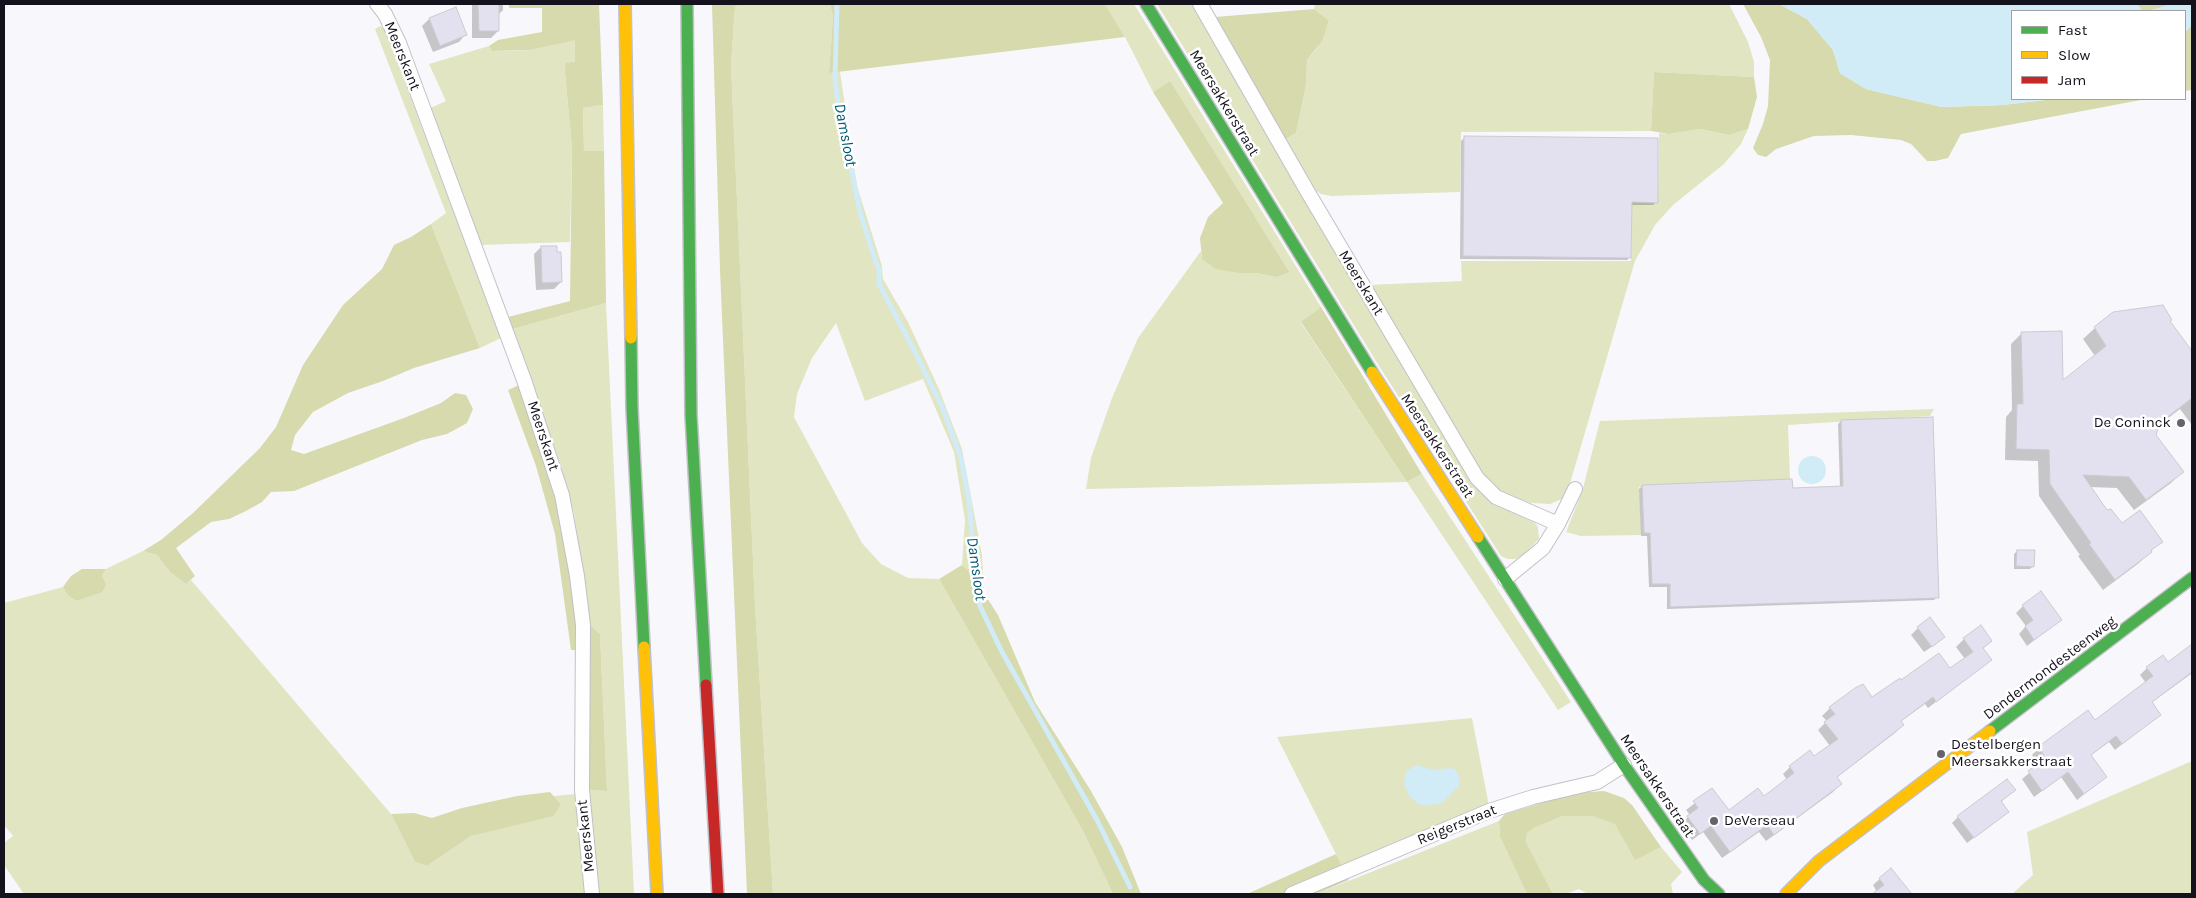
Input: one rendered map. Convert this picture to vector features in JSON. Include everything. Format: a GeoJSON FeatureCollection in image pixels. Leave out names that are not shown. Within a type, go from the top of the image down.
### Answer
{"type":"FeatureCollection","features":[{"type":"Feature","properties":{"kind":"main road"},"geometry":{"type":"LineString","coordinates":[[625,4],[632,408],[657,894]]}},
{"type":"Feature","properties":{"kind":"main road"},"geometry":{"type":"LineString","coordinates":[[688,4],[691,415],[718,894]]}},
{"type":"Feature","properties":{"kind":"main road","name":"Meersakkerstraat"},"geometry":{"type":"LineString","coordinates":[[1146,4],[1284,231],[1417,443],[1624,765],[1704,880],[1719,894]]}},
{"type":"Feature","properties":{"kind":"main road","name":"Dendermondesteenweg"},"geometry":{"type":"LineString","coordinates":[[1786,894],[1819,861],[2192,578]]}},
{"type":"Feature","properties":{"kind":"street","name":"Meerskant"},"geometry":{"type":"LineString","coordinates":[[377,4],[385,14],[399,43],[524,380],[562,495],[577,576],[583,625],[582,790],[592,894]]}},
{"type":"Feature","properties":{"kind":"street","name":"Meerskant"},"geometry":{"type":"LineString","coordinates":[[1200,4],[1306,189],[1477,478],[1496,497],[1558,524]]}},
{"type":"Feature","properties":{"kind":"street"},"geometry":{"type":"LineString","coordinates":[[1505,579],[1543,548],[1558,524],[1575,488]]}},
{"type":"Feature","properties":{"kind":"street","name":"Reigerstraat"},"geometry":{"type":"LineString","coordinates":[[1292,894],[1489,811],[1533,797],[1597,782],[1624,765]]}},
{"type":"Feature","properties":{"kind":"green space"},"geometry":{"type":"Polygon","coordinates":[[[509,4],[599,4],[603,105],[583,108],[584,151],[604,151],[606,303],[513,329],[508,317],[570,301],[572,148],[565,73],[566,63],[575,62],[575,40],[530,50],[492,51],[489,46],[498,40],[542,32],[542,8],[509,8],[509,4]]]}},
{"type":"Feature","properties":{"kind":"green space"},"geometry":{"type":"Polygon","coordinates":[[[712,4],[739,4],[735,7],[731,65],[755,606],[773,894],[747,894],[720,270],[712,4]]]}},
{"type":"Feature","properties":{"kind":"green space"},"geometry":{"type":"Polygon","coordinates":[[[739,4],[830,4],[833,17],[829,73],[840,72],[857,186],[882,266],[883,279],[908,322],[939,389],[962,449],[982,555],[984,592],[971,573],[962,565],[965,520],[954,452],[923,379],[865,401],[836,323],[812,358],[797,394],[794,417],[862,543],[881,564],[908,578],[939,579],[1083,831],[1113,894],[773,894],[755,606],[731,65],[735,7],[739,4]]]}},
{"type":"Feature","properties":{"kind":"green space"},"geometry":{"type":"Polygon","coordinates":[[[830,4],[1105,4],[1125,37],[829,73],[833,17],[830,4]]]}},
{"type":"Feature","properties":{"kind":"green space"},"geometry":{"type":"Polygon","coordinates":[[[1105,4],[1134,4],[1321,307],[1301,323],[1407,482],[1086,489],[1091,458],[1112,398],[1138,338],[1201,251],[1202,259],[1239,273],[1256,273],[1275,277],[1170,81],[1153,92],[1125,37],[1105,4]]]}},
{"type":"Feature","properties":{"kind":"green space"},"geometry":{"type":"Polygon","coordinates":[[[1157,4],[1194,4],[1261,125],[1468,473],[1492,502],[1535,523],[1538,527],[1539,539],[1524,554],[1516,559],[1508,559],[1501,556],[1379,366],[1157,4]]]}},
{"type":"Feature","properties":{"kind":"green space"},"geometry":{"type":"Polygon","coordinates":[[[1315,4],[1729,4],[1748,42],[1754,62],[1754,77],[1654,72],[1651,131],[1461,132],[1460,192],[1331,196],[1321,194],[1311,187],[1284,140],[1296,133],[1306,85],[1307,60],[1317,48],[1329,22],[1314,9],[1315,4]]]}},
{"type":"Feature","properties":{"kind":"green space"},"geometry":{"type":"Polygon","coordinates":[[[1743,4],[1779,4],[1807,19],[1833,50],[1840,73],[1866,89],[1942,107],[2002,105],[2045,100],[2141,100],[1961,134],[1948,158],[1935,161],[1927,161],[1911,144],[1901,140],[1851,135],[1814,136],[1776,149],[1766,157],[1758,155],[1753,148],[1768,106],[1770,60],[1761,37],[1743,4]]]}},
{"type":"Feature","properties":{"kind":"green space"},"geometry":{"type":"Polygon","coordinates":[[[2137,4],[2172,4],[2152,10],[2141,10],[2137,4]]]}},
{"type":"Feature","properties":{"kind":"green space"},"geometry":{"type":"Polygon","coordinates":[[[1314,9],[1329,21],[1322,41],[1307,60],[1306,85],[1296,133],[1284,140],[1215,17],[1314,9]]]}},
{"type":"Feature","properties":{"kind":"green space"},"geometry":{"type":"Polygon","coordinates":[[[2192,25],[2192,90],[2186,91],[2186,31],[2192,25]]]}},
{"type":"Feature","properties":{"kind":"green space"},"geometry":{"type":"Polygon","coordinates":[[[380,26],[384,27],[501,338],[480,348],[431,224],[446,213],[375,29],[380,26]]]}},
{"type":"Feature","properties":{"kind":"green space"},"geometry":{"type":"Polygon","coordinates":[[[575,39],[575,62],[565,73],[572,148],[570,242],[480,245],[428,109],[446,101],[429,64],[489,46],[492,51],[530,50],[575,39]]]}},
{"type":"Feature","properties":{"kind":"green space"},"geometry":{"type":"Polygon","coordinates":[[[1654,72],[1754,77],[1757,97],[1748,129],[1729,135],[1700,129],[1669,134],[1651,131],[1654,72]]]}},
{"type":"Feature","properties":{"kind":"green space"},"geometry":{"type":"Polygon","coordinates":[[[1170,81],[1289,272],[1276,277],[1256,273],[1239,273],[1216,269],[1202,259],[1200,238],[1208,217],[1223,203],[1153,92],[1170,81]]]}},
{"type":"Feature","properties":{"kind":"green space"},"geometry":{"type":"Polygon","coordinates":[[[603,105],[604,151],[584,151],[583,108],[603,105]]]}},
{"type":"Feature","properties":{"kind":"green space"},"geometry":{"type":"Polygon","coordinates":[[[1700,129],[1729,135],[1748,129],[1741,144],[1724,164],[1673,205],[1655,225],[1635,261],[1569,487],[1562,499],[1550,504],[1531,503],[1505,495],[1488,483],[1368,285],[1462,281],[1461,261],[1631,261],[1632,202],[1658,202],[1659,133],[1669,134],[1700,129]]]}},
{"type":"Feature","properties":{"kind":"green space"},"geometry":{"type":"Polygon","coordinates":[[[431,224],[480,348],[414,368],[348,393],[313,412],[295,435],[291,450],[304,454],[404,418],[441,403],[455,393],[466,395],[473,409],[467,423],[447,434],[422,440],[294,491],[271,492],[262,502],[246,511],[229,519],[211,522],[176,548],[195,576],[186,584],[170,572],[157,555],[143,551],[161,540],[193,513],[260,448],[276,427],[303,365],[343,305],[382,269],[394,245],[431,224]]]}},
{"type":"Feature","properties":{"kind":"green space"},"geometry":{"type":"Polygon","coordinates":[[[606,303],[634,894],[599,894],[589,790],[607,791],[600,634],[588,623],[574,513],[559,460],[513,329],[606,303]]]}},
{"type":"Feature","properties":{"kind":"green space"},"geometry":{"type":"Polygon","coordinates":[[[1321,307],[1422,474],[1407,482],[1301,322],[1321,307]]]}},
{"type":"Feature","properties":{"kind":"green space"},"geometry":{"type":"Polygon","coordinates":[[[519,385],[541,446],[555,496],[572,575],[579,650],[571,650],[555,534],[536,466],[508,390],[519,385]]]}},
{"type":"Feature","properties":{"kind":"green space"},"geometry":{"type":"Polygon","coordinates":[[[1934,409],[1930,416],[1788,425],[1790,480],[1639,487],[1641,535],[1581,536],[1566,532],[1582,492],[1600,421],[1934,409]]]}},
{"type":"Feature","properties":{"kind":"green space"},"geometry":{"type":"Polygon","coordinates":[[[1422,474],[1571,702],[1558,710],[1407,482],[1422,474]]]}},
{"type":"Feature","properties":{"kind":"green space"},"geometry":{"type":"Polygon","coordinates":[[[143,551],[157,555],[170,572],[186,584],[191,580],[391,814],[415,862],[427,866],[471,836],[500,828],[561,804],[554,796],[577,794],[586,894],[24,894],[4,865],[4,843],[13,836],[4,825],[4,603],[63,587],[68,596],[77,601],[101,592],[102,576],[106,569],[143,551]]]}},
{"type":"Feature","properties":{"kind":"green space"},"geometry":{"type":"Polygon","coordinates":[[[962,565],[971,573],[998,615],[1035,702],[1091,791],[1122,847],[1141,894],[1113,894],[1083,831],[939,579],[962,565]]]}},
{"type":"Feature","properties":{"kind":"green space"},"geometry":{"type":"Polygon","coordinates":[[[82,569],[106,569],[102,576],[106,585],[102,592],[77,601],[68,596],[63,587],[71,576],[82,569]]]}},
{"type":"Feature","properties":{"kind":"green space"},"geometry":{"type":"Polygon","coordinates":[[[588,623],[600,634],[607,791],[589,790],[588,623]]]}},
{"type":"Feature","properties":{"kind":"green space"},"geometry":{"type":"Polygon","coordinates":[[[1472,718],[1489,806],[1342,866],[1277,737],[1472,718]]]}},
{"type":"Feature","properties":{"kind":"green space"},"geometry":{"type":"Polygon","coordinates":[[[2192,761],[2192,894],[2012,894],[2033,875],[2027,832],[2192,761]]]}},
{"type":"Feature","properties":{"kind":"green space"},"geometry":{"type":"Polygon","coordinates":[[[1604,791],[1624,798],[1632,805],[1661,847],[1635,860],[1615,824],[1592,816],[1563,816],[1536,827],[1527,833],[1526,842],[1553,894],[1527,894],[1500,837],[1499,821],[1505,814],[1575,793],[1604,791]]]}},
{"type":"Feature","properties":{"kind":"green space"},"geometry":{"type":"Polygon","coordinates":[[[550,792],[561,804],[553,816],[471,836],[427,866],[415,862],[391,814],[414,813],[432,818],[462,808],[517,796],[550,792]]]}},
{"type":"Feature","properties":{"kind":"green space"},"geometry":{"type":"Polygon","coordinates":[[[1563,816],[1592,816],[1616,824],[1635,859],[1661,847],[1682,872],[1671,884],[1673,894],[1588,894],[1579,889],[1566,894],[1553,894],[1526,842],[1527,833],[1536,827],[1563,816]]]}},
{"type":"Feature","properties":{"kind":"green space"},"geometry":{"type":"Polygon","coordinates":[[[1499,821],[1500,837],[1527,894],[1316,894],[1499,821]]]}},
{"type":"Feature","properties":{"kind":"green space"},"geometry":{"type":"Polygon","coordinates":[[[1336,854],[1349,880],[1316,894],[1247,894],[1336,854]]]}},
{"type":"Feature","properties":{"kind":"water"},"geometry":{"type":"Polygon","coordinates":[[[1779,4],[2137,4],[2141,10],[2011,10],[2011,100],[2045,100],[2002,105],[1942,107],[1866,89],[1840,73],[1833,50],[1807,19],[1779,4]]]}},
{"type":"Feature","properties":{"kind":"water"},"geometry":{"type":"Polygon","coordinates":[[[2172,4],[2192,4],[2192,25],[2186,31],[2186,10],[2152,10],[2172,4]]]}},
{"type":"Feature","properties":{"kind":"water"},"geometry":{"type":"Polygon","coordinates":[[[1812,456],[1822,460],[1826,470],[1822,480],[1812,484],[1802,480],[1798,470],[1802,460],[1812,456]]]}},
{"type":"Feature","properties":{"kind":"water"},"geometry":{"type":"Polygon","coordinates":[[[1417,765],[1434,770],[1455,769],[1459,776],[1459,786],[1442,803],[1426,806],[1418,804],[1409,796],[1404,784],[1406,771],[1417,765]]]}},
{"type":"Feature","properties":{"kind":"building"},"geometry":{"type":"Polygon","coordinates":[[[478,4],[499,4],[499,31],[479,31],[478,4]]]}},
{"type":"Feature","properties":{"kind":"building"},"geometry":{"type":"Polygon","coordinates":[[[456,7],[467,35],[440,46],[429,18],[456,7]]]}},
{"type":"Feature","properties":{"kind":"building"},"geometry":{"type":"Polygon","coordinates":[[[1464,136],[1658,138],[1658,203],[1632,202],[1631,258],[1463,256],[1464,136]]]}},
{"type":"Feature","properties":{"kind":"building"},"geometry":{"type":"Polygon","coordinates":[[[541,246],[557,246],[557,252],[561,252],[562,282],[542,283],[541,246]]]}},
{"type":"Feature","properties":{"kind":"building"},"geometry":{"type":"Polygon","coordinates":[[[2163,305],[2172,320],[2170,321],[2192,351],[2192,398],[2160,423],[2156,435],[2184,472],[2146,500],[2129,477],[2083,475],[2107,510],[2111,509],[2122,523],[2140,510],[2163,542],[2115,580],[2050,484],[2049,450],[2016,449],[2017,404],[2023,404],[2021,332],[2062,331],[2063,380],[2106,346],[2094,327],[2113,312],[2163,305]]]}},
{"type":"Feature","properties":{"kind":"building"},"geometry":{"type":"Polygon","coordinates":[[[1933,417],[1939,598],[1670,607],[1670,584],[1652,584],[1650,533],[1644,533],[1642,485],[1792,479],[1793,488],[1843,486],[1841,420],[1933,417]]]}},
{"type":"Feature","properties":{"kind":"building"},"geometry":{"type":"Polygon","coordinates":[[[2017,550],[2035,550],[2034,567],[2016,566],[2017,550]]]}},
{"type":"Feature","properties":{"kind":"building"},"geometry":{"type":"Polygon","coordinates":[[[2041,591],[2062,620],[2034,640],[2025,626],[2033,620],[2022,605],[2041,591]]]}},
{"type":"Feature","properties":{"kind":"building"},"geometry":{"type":"Polygon","coordinates":[[[1930,617],[1945,637],[1932,647],[1917,627],[1930,617]]]}},
{"type":"Feature","properties":{"kind":"building"},"geometry":{"type":"Polygon","coordinates":[[[1981,625],[1992,641],[1983,648],[1992,660],[1936,702],[1933,697],[1901,721],[1904,725],[1837,777],[1842,784],[1774,835],[1767,825],[1730,852],[1711,826],[1700,834],[1687,816],[1698,808],[1693,801],[1712,788],[1729,810],[1758,788],[1764,796],[1794,773],[1789,766],[1810,750],[1814,756],[1838,739],[1824,722],[1835,714],[1829,707],[1863,684],[1872,697],[1900,678],[1901,680],[1939,653],[1950,668],[1973,652],[1963,638],[1981,625]]]}},
{"type":"Feature","properties":{"kind":"building"},"geometry":{"type":"Polygon","coordinates":[[[2192,644],[2192,672],[2152,702],[2161,715],[2122,744],[2116,736],[2091,755],[2107,777],[2084,794],[2068,772],[2042,791],[2028,771],[2046,758],[2038,747],[2088,710],[2095,720],[2153,676],[2146,667],[2163,655],[2168,662],[2192,644]]]}},
{"type":"Feature","properties":{"kind":"building"},"geometry":{"type":"Polygon","coordinates":[[[2007,779],[2016,790],[2001,801],[2009,812],[1974,838],[1957,816],[2007,779]]]}},
{"type":"Feature","properties":{"kind":"building"},"geometry":{"type":"Polygon","coordinates":[[[1891,868],[1912,894],[1872,894],[1884,885],[1879,878],[1891,868]]]}},
{"type":"Feature","properties":{"kind":"waterway","name":"Damsloot"},"geometry":{"type":"LineString","coordinates":[[837,4],[835,78],[838,103],[860,212],[876,263]]}},
{"type":"Feature","properties":{"kind":"waterway","name":"Damsloot"},"geometry":{"type":"LineString","coordinates":[[876,263],[879,269],[879,284],[943,409],[961,458],[969,501],[980,606],[1002,652],[1097,820],[1130,887]]}},
{"type":"Feature","properties":{"kind":"traffic: fast"},"geometry":{"type":"LineString","coordinates":[[687,4],[691,415],[706,685]]}},
{"type":"Feature","properties":{"kind":"traffic: fast"},"geometry":{"type":"LineString","coordinates":[[1146,4],[1372,372]]}},
{"type":"Feature","properties":{"kind":"traffic: fast"},"geometry":{"type":"LineString","coordinates":[[631,338],[632,408],[644,647]]}},
{"type":"Feature","properties":{"kind":"traffic: fast"},"geometry":{"type":"LineString","coordinates":[[1478,537],[1624,765],[1704,880],[1719,894]]}},
{"type":"Feature","properties":{"kind":"traffic: fast"},"geometry":{"type":"LineString","coordinates":[[1990,731],[2192,578]]}},
{"type":"Feature","properties":{"kind":"traffic: slow"},"geometry":{"type":"LineString","coordinates":[[625,4],[631,338]]}},
{"type":"Feature","properties":{"kind":"traffic: slow"},"geometry":{"type":"LineString","coordinates":[[1372,372],[1478,537]]}},
{"type":"Feature","properties":{"kind":"traffic: slow"},"geometry":{"type":"LineString","coordinates":[[644,647],[657,894]]}},
{"type":"Feature","properties":{"kind":"traffic: slow"},"geometry":{"type":"LineString","coordinates":[[1786,894],[1819,861],[1990,731]]}},
{"type":"Feature","properties":{"kind":"traffic: jam"},"geometry":{"type":"LineString","coordinates":[[706,685],[718,894]]}},
{"type":"Feature","properties":{"kind":"place","name":"De Coninck"},"geometry":{"type":"Point","coordinates":[2181,423]}},
{"type":"Feature","properties":{"kind":"place","name":"Destelbergen Meersakkerstraat"},"geometry":{"type":"Point","coordinates":[1941,754]}},
{"type":"Feature","properties":{"kind":"place","name":"DeVerseau"},"geometry":{"type":"Point","coordinates":[1714,821]}}]}
